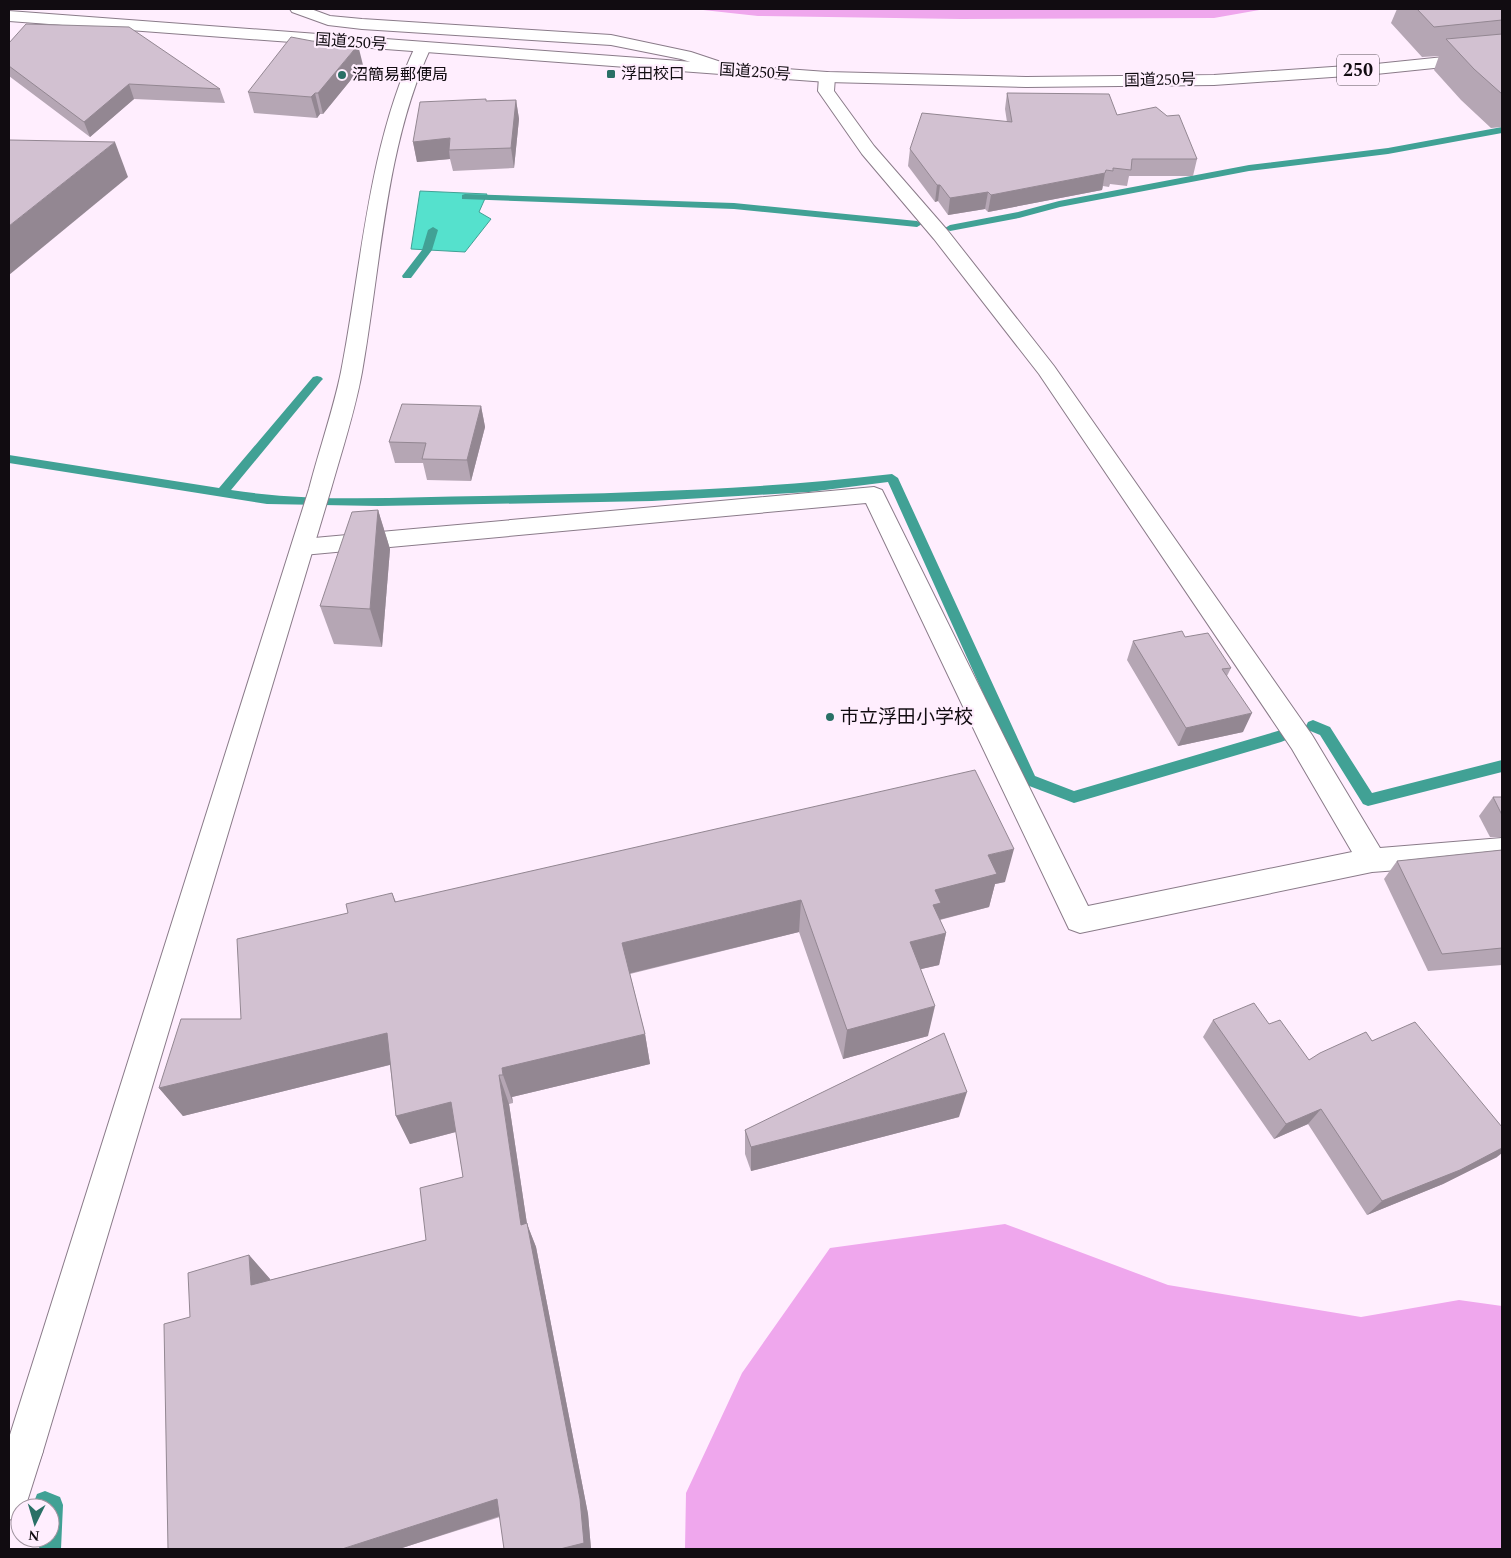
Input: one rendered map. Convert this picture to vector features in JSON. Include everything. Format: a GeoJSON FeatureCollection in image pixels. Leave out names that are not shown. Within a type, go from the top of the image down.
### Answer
{"type":"FeatureCollection","features":[{"type":"Feature","properties":{"kind":"main road"},"geometry":{"type":"LineString","coordinates":[[297,9],[328,20],[362,24],[611,40],[685,55],[726,70]]}},
{"type":"Feature","properties":{"kind":"main road","name":"国道250号"},"geometry":{"type":"LineString","coordinates":[[9,16],[827,77],[1026,82],[1214,80],[1376,69],[1502,56]]}},
{"type":"Feature","properties":{"kind":"main road"},"geometry":{"type":"LineString","coordinates":[[9,1500],[16,1452],[125,1119],[320,488],[351,374],[389,143],[408,79],[423,47]]}},
{"type":"Feature","properties":{"kind":"main road"},"geometry":{"type":"LineString","coordinates":[[827,77],[826,92],[868,150],[941,236],[1047,370],[1302,742],[1372,860]]}},
{"type":"Feature","properties":{"kind":"main road"},"geometry":{"type":"LineString","coordinates":[[307,533],[874,494],[1080,920],[1372,860],[1502,850]]}},
{"type":"Feature","properties":{"kind":"shaded area"},"geometry":{"type":"Polygon","coordinates":[[[694,9],[1265,9],[1214,18],[961,19],[758,16],[694,9]]]}},
{"type":"Feature","properties":{"kind":"shaded area"},"geometry":{"type":"Polygon","coordinates":[[[420,191],[487,194],[479,212],[491,219],[465,252],[411,249],[420,191]]]}},
{"type":"Feature","properties":{"kind":"shaded area"},"geometry":{"type":"Polygon","coordinates":[[[1005,1224],[1168,1285],[1361,1317],[1459,1300],[1502,1306],[1502,1549],[685,1549],[686,1493],[742,1373],[830,1248],[1005,1224]]]}},
{"type":"Feature","properties":{"kind":"building"},"geometry":{"type":"Polygon","coordinates":[[[1417,9],[1502,9],[1502,20],[1434,27],[1417,9]]]}},
{"type":"Feature","properties":{"kind":"building"},"geometry":{"type":"Polygon","coordinates":[[[26,24],[129,27],[220,89],[129,84],[84,122],[9,66],[9,43],[26,24]]]}},
{"type":"Feature","properties":{"kind":"building"},"geometry":{"type":"Polygon","coordinates":[[[1502,34],[1502,94],[1474,69],[1446,39],[1502,34]]]}},
{"type":"Feature","properties":{"kind":"building"},"geometry":{"type":"Polygon","coordinates":[[[291,37],[358,45],[318,93],[311,97],[248,92],[291,37]]]}},
{"type":"Feature","properties":{"kind":"building"},"geometry":{"type":"Polygon","coordinates":[[[1007,93],[1109,94],[1117,115],[1156,107],[1167,116],[1179,115],[1197,159],[1132,159],[1131,170],[1113,168],[1113,171],[1106,170],[1105,173],[991,195],[988,192],[950,198],[940,185],[937,185],[910,149],[922,113],[1012,122],[1007,93]]]}},
{"type":"Feature","properties":{"kind":"building"},"geometry":{"type":"Polygon","coordinates":[[[486,99],[486,101],[516,100],[511,148],[449,150],[450,138],[413,142],[420,102],[486,99]]]}},
{"type":"Feature","properties":{"kind":"building"},"geometry":{"type":"Polygon","coordinates":[[[10,140],[115,142],[9,226],[10,140]]]}},
{"type":"Feature","properties":{"kind":"building"},"geometry":{"type":"Polygon","coordinates":[[[402,404],[481,406],[467,460],[422,459],[426,443],[389,442],[402,404]]]}},
{"type":"Feature","properties":{"kind":"building"},"geometry":{"type":"Polygon","coordinates":[[[378,510],[370,609],[320,606],[352,512],[378,510]]]}},
{"type":"Feature","properties":{"kind":"building"},"geometry":{"type":"Polygon","coordinates":[[[1182,631],[1185,637],[1208,633],[1231,668],[1222,669],[1252,713],[1186,728],[1133,641],[1182,631]]]}},
{"type":"Feature","properties":{"kind":"building"},"geometry":{"type":"Polygon","coordinates":[[[975,770],[1014,849],[988,855],[997,874],[935,890],[941,903],[933,905],[946,933],[910,942],[935,1006],[847,1030],[801,900],[622,943],[645,1034],[502,1068],[503,1075],[499,1075],[521,1225],[527,1223],[580,1499],[584,1543],[560,1549],[504,1549],[497,1499],[342,1549],[168,1549],[164,1324],[190,1317],[188,1273],[249,1255],[251,1285],[426,1240],[420,1188],[463,1177],[451,1102],[396,1116],[387,1033],[159,1088],[181,1019],[241,1019],[237,939],[348,913],[346,904],[392,893],[395,902],[975,770]]]}},
{"type":"Feature","properties":{"kind":"building"},"geometry":{"type":"Polygon","coordinates":[[[1493,797],[1502,797],[1502,815],[1493,797]]]}},
{"type":"Feature","properties":{"kind":"building"},"geometry":{"type":"Polygon","coordinates":[[[1502,850],[1502,948],[1442,954],[1397,861],[1502,850]]]}},
{"type":"Feature","properties":{"kind":"building"},"geometry":{"type":"Polygon","coordinates":[[[1254,1003],[1269,1024],[1280,1020],[1309,1060],[1366,1032],[1372,1041],[1415,1022],[1502,1127],[1502,1148],[1460,1170],[1382,1201],[1321,1109],[1286,1124],[1213,1020],[1254,1003]]]}},
{"type":"Feature","properties":{"kind":"building"},"geometry":{"type":"Polygon","coordinates":[[[944,1033],[967,1092],[751,1147],[745,1130],[944,1033]]]}},
{"type":"Feature","properties":{"kind":"waterway"},"geometry":{"type":"LineString","coordinates":[[950,228],[1019,215],[1059,204],[1249,168],[1388,151],[1502,130]]}},
{"type":"Feature","properties":{"kind":"waterway"},"geometry":{"type":"LineString","coordinates":[[465,197],[734,206],[917,224]]}},
{"type":"Feature","properties":{"kind":"waterway"},"geometry":{"type":"LineString","coordinates":[[407,276],[427,250],[433,230]]}},
{"type":"Feature","properties":{"kind":"waterway"},"geometry":{"type":"LineString","coordinates":[[222,493],[317,379]]}},
{"type":"Feature","properties":{"kind":"waterway"},"geometry":{"type":"LineString","coordinates":[[9,459],[222,493]]}},
{"type":"Feature","properties":{"kind":"waterway"},"geometry":{"type":"LineString","coordinates":[[222,493],[267,500],[378,502],[652,497],[809,488],[892,478],[1029,780],[1074,797],[1281,736]]}},
{"type":"Feature","properties":{"kind":"waterway"},"geometry":{"type":"LineString","coordinates":[[1313,726],[1325,731],[1368,800],[1502,766]]}},
{"type":"Feature","properties":{"kind":"place","name":"浮田校口"},"geometry":{"type":"Point","coordinates":[611,74]}},
{"type":"Feature","properties":{"kind":"place","name":"沼簡易郵便局"},"geometry":{"type":"Point","coordinates":[342,75]}},
{"type":"Feature","properties":{"kind":"place","name":"市立浮田小学校"},"geometry":{"type":"Point","coordinates":[830,717]}}]}
